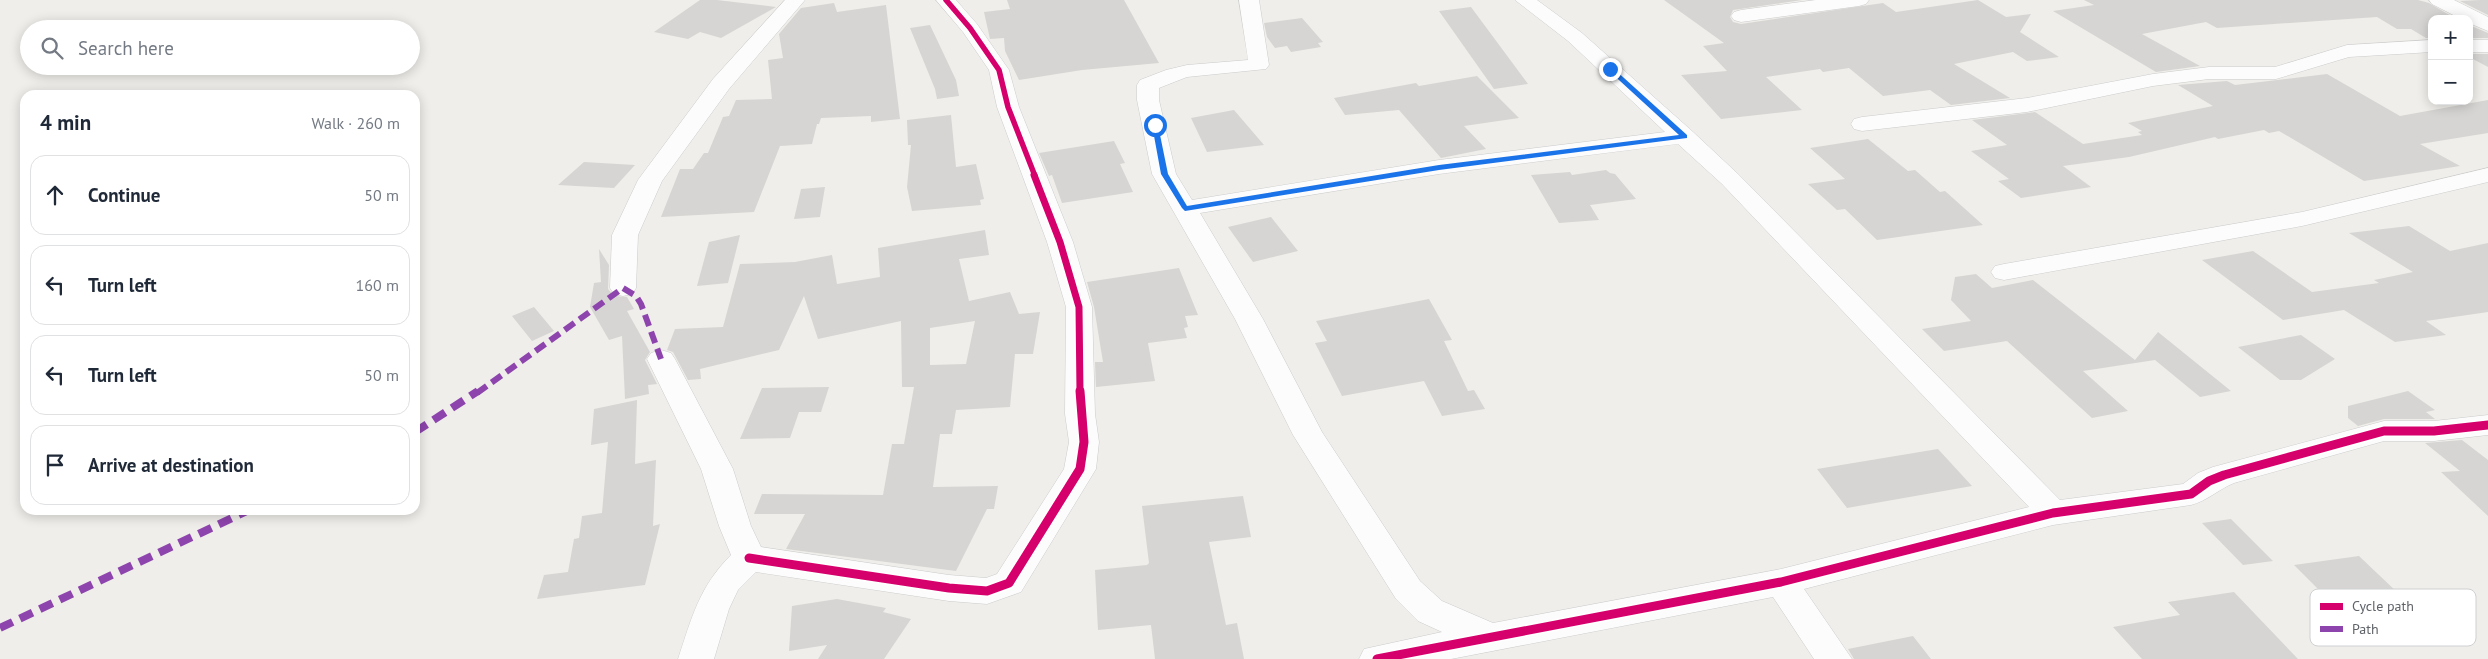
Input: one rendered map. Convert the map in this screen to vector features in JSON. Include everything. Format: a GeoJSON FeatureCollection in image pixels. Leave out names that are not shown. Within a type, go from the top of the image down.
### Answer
{"type":"FeatureCollection","features":[{"type":"Feature","properties":{"kind":"street"},"geometry":{"type":"LineString","coordinates":[[623,288],[625,235],[650,180],[722,84],[795,0]]}},
{"type":"Feature","properties":{"kind":"street"},"geometry":{"type":"LineString","coordinates":[[749,558],[949,588],[987,591],[1008,583],[1053,515],[1080,469],[1084,442],[1080,414],[1079,307],[1044,197],[1008,107],[999,70],[970,28],[946,0]]}},
{"type":"Feature","properties":{"kind":"street"},"geometry":{"type":"LineString","coordinates":[[1249,0],[1259,65],[1205,69],[1162,76],[1148,84],[1148,100],[1164,174],[1249,318],[1308,435],[1408,590],[1430,611],[1452,622],[1496,638]]}},
{"type":"Feature","properties":{"kind":"street"},"geometry":{"type":"LineString","coordinates":[[1525,0],[1575,37],[1737,186],[2053,512]]}},
{"type":"Feature","properties":{"kind":"street"},"geometry":{"type":"LineString","coordinates":[[1741,16],[1860,0]]}},
{"type":"Feature","properties":{"kind":"street"},"geometry":{"type":"LineString","coordinates":[[2439,0],[2488,25]]}},
{"type":"Feature","properties":{"kind":"street"},"geometry":{"type":"LineString","coordinates":[[1862,124],[2027,105],[2153,80],[2208,73],[2276,73],[2347,51],[2428,46]]}},
{"type":"Feature","properties":{"kind":"street"},"geometry":{"type":"LineString","coordinates":[[2473,46],[2488,46]]}},
{"type":"Feature","properties":{"kind":"street"},"geometry":{"type":"LineString","coordinates":[[1185,208],[1439,168],[1684,136]]}},
{"type":"Feature","properties":{"kind":"street"},"geometry":{"type":"LineString","coordinates":[[2004,272],[2302,219],[2488,175]]}},
{"type":"Feature","properties":{"kind":"street"},"geometry":{"type":"LineString","coordinates":[[661,359],[717,469],[734,526],[749,558]]}},
{"type":"Feature","properties":{"kind":"street"},"geometry":{"type":"LineString","coordinates":[[1377,659],[1496,638],[1781,582],[2053,512],[2191,494],[2209,481],[2224,475],[2384,430],[2434,431],[2488,425]]}},
{"type":"Feature","properties":{"kind":"street"},"geometry":{"type":"LineString","coordinates":[[696,659],[712,609],[724,582],[749,558]]}},
{"type":"Feature","properties":{"kind":"street"},"geometry":{"type":"LineString","coordinates":[[1781,582],[1834,659]]}},
{"type":"Feature","properties":{"kind":"building"},"geometry":{"type":"Polygon","coordinates":[[[700,0],[717,0],[776,7],[721,38],[700,32],[688,39],[654,32],[700,0]]]}},
{"type":"Feature","properties":{"kind":"building"},"geometry":{"type":"Polygon","coordinates":[[[1007,0],[1124,0],[1159,63],[1082,70],[1019,80],[1005,51],[1004,38],[990,39],[984,12],[1010,9],[1007,0]]]}},
{"type":"Feature","properties":{"kind":"building"},"geometry":{"type":"Polygon","coordinates":[[[1664,0],[1802,0],[1733,10],[1730,17],[1733,22],[1741,24],[1883,3],[1896,12],[1978,0],[2006,17],[2031,14],[2020,32],[2059,57],[2027,61],[2013,52],[1954,64],[2010,98],[1951,105],[1930,90],[1883,96],[1849,68],[1823,72],[1820,69],[1766,77],[1802,110],[1721,119],[1681,75],[1727,71],[1703,46],[1724,43],[1664,0]]]}},
{"type":"Feature","properties":{"kind":"building"},"geometry":{"type":"Polygon","coordinates":[[[2084,0],[2418,0],[2429,3],[2449,15],[2428,15],[2428,38],[2411,29],[2397,29],[2377,17],[2217,28],[2206,22],[2142,34],[2200,66],[2156,72],[2053,11],[2094,5],[2084,0]]]}},
{"type":"Feature","properties":{"kind":"building"},"geometry":{"type":"Polygon","coordinates":[[[2488,0],[2488,15],[2460,1],[2488,0]]]}},
{"type":"Feature","properties":{"kind":"building"},"geometry":{"type":"Polygon","coordinates":[[[834,3],[837,12],[886,5],[900,119],[871,122],[871,116],[821,118],[819,124],[817,124],[812,144],[780,146],[754,212],[661,217],[680,169],[693,169],[704,153],[708,153],[723,117],[729,116],[736,100],[772,99],[768,60],[783,58],[779,34],[801,8],[834,3]]]}},
{"type":"Feature","properties":{"kind":"building"},"geometry":{"type":"Polygon","coordinates":[[[1471,7],[1528,84],[1494,89],[1439,11],[1471,7]]]}},
{"type":"Feature","properties":{"kind":"building"},"geometry":{"type":"Polygon","coordinates":[[[1302,18],[1323,42],[1318,43],[1321,47],[1291,52],[1287,46],[1275,48],[1267,37],[1264,23],[1302,18]]]}},
{"type":"Feature","properties":{"kind":"building"},"geometry":{"type":"Polygon","coordinates":[[[930,25],[956,80],[959,96],[937,99],[935,89],[910,28],[930,25]]]}},
{"type":"Feature","properties":{"kind":"building"},"geometry":{"type":"Polygon","coordinates":[[[2473,27],[2488,33],[2488,38],[2473,38],[2473,27]]]}},
{"type":"Feature","properties":{"kind":"building"},"geometry":{"type":"Polygon","coordinates":[[[2473,54],[2488,54],[2488,67],[2473,59],[2473,54]]]}},
{"type":"Feature","properties":{"kind":"building"},"geometry":{"type":"Polygon","coordinates":[[[2327,74],[2400,116],[2460,105],[2473,105],[2473,103],[2488,100],[2488,133],[2420,144],[2460,166],[2364,181],[2279,131],[2269,133],[2264,130],[2218,139],[2215,137],[2129,157],[2063,166],[2091,187],[2021,198],[1998,181],[2009,179],[1971,151],[2007,145],[1972,120],[2035,112],[2083,144],[2142,135],[2138,132],[2142,131],[2128,123],[2213,106],[2178,85],[2227,81],[2235,85],[2327,74]]]}},
{"type":"Feature","properties":{"kind":"building"},"geometry":{"type":"Polygon","coordinates":[[[1477,76],[1519,118],[1464,126],[1486,149],[1441,158],[1399,110],[1345,115],[1334,98],[1416,83],[1419,86],[1477,76]]]}},
{"type":"Feature","properties":{"kind":"building"},"geometry":{"type":"Polygon","coordinates":[[[1234,110],[1264,145],[1207,152],[1191,118],[1234,110]]]}},
{"type":"Feature","properties":{"kind":"building"},"geometry":{"type":"Polygon","coordinates":[[[951,115],[956,167],[976,164],[984,199],[980,200],[981,205],[912,211],[907,187],[911,145],[908,145],[907,120],[951,115]]]}},
{"type":"Feature","properties":{"kind":"building"},"geometry":{"type":"Polygon","coordinates":[[[1868,139],[1908,171],[1915,170],[1940,192],[1945,191],[1983,225],[1877,240],[1845,209],[1837,210],[1808,184],[1845,179],[1810,148],[1868,139]]]}},
{"type":"Feature","properties":{"kind":"building"},"geometry":{"type":"Polygon","coordinates":[[[1114,141],[1125,163],[1120,164],[1133,192],[1062,203],[1052,175],[1049,176],[1039,153],[1114,141]]]}},
{"type":"Feature","properties":{"kind":"building"},"geometry":{"type":"Polygon","coordinates":[[[584,162],[635,165],[614,188],[558,185],[584,162]]]}},
{"type":"Feature","properties":{"kind":"building"},"geometry":{"type":"Polygon","coordinates":[[[1606,170],[1615,174],[1636,199],[1590,205],[1599,220],[1559,223],[1531,175],[1570,172],[1572,175],[1606,170]]]}},
{"type":"Feature","properties":{"kind":"building"},"geometry":{"type":"Polygon","coordinates":[[[825,187],[820,217],[794,219],[801,189],[825,187]]]}},
{"type":"Feature","properties":{"kind":"building"},"geometry":{"type":"Polygon","coordinates":[[[1271,217],[1298,251],[1253,262],[1228,227],[1271,217]]]}},
{"type":"Feature","properties":{"kind":"building"},"geometry":{"type":"Polygon","coordinates":[[[2409,226],[2450,251],[2488,243],[2488,312],[2426,321],[2446,335],[2395,342],[2344,310],[2283,320],[2202,260],[2253,251],[2312,292],[2379,283],[2374,280],[2413,272],[2349,233],[2409,226]]]}},
{"type":"Feature","properties":{"kind":"building"},"geometry":{"type":"Polygon","coordinates":[[[985,230],[989,255],[959,259],[969,301],[1010,292],[1019,314],[1040,312],[1033,354],[1015,354],[1010,407],[956,410],[952,434],[940,434],[933,487],[998,486],[994,509],[987,509],[956,571],[786,549],[805,514],[754,514],[762,494],[883,495],[892,444],[904,444],[914,387],[902,387],[901,321],[818,339],[804,296],[779,350],[700,369],[701,379],[688,380],[673,352],[667,350],[675,329],[723,327],[740,264],[795,262],[832,255],[837,284],[880,277],[878,248],[985,230]],[[975,321],[930,328],[930,365],[966,364],[975,321]]]}},
{"type":"Feature","properties":{"kind":"building"},"geometry":{"type":"Polygon","coordinates":[[[740,235],[728,283],[697,286],[709,242],[740,235]]]}},
{"type":"Feature","properties":{"kind":"building"},"geometry":{"type":"Polygon","coordinates":[[[599,249],[609,265],[608,289],[614,296],[627,297],[634,309],[627,311],[650,352],[645,360],[657,384],[648,385],[649,394],[625,399],[622,336],[609,340],[590,307],[594,283],[601,282],[599,249]]]}},
{"type":"Feature","properties":{"kind":"building"},"geometry":{"type":"Polygon","coordinates":[[[1179,268],[1198,315],[1185,316],[1188,327],[1184,328],[1187,338],[1148,343],[1155,381],[1096,387],[1095,362],[1103,362],[1094,307],[1087,282],[1179,268]]]}},
{"type":"Feature","properties":{"kind":"building"},"geometry":{"type":"Polygon","coordinates":[[[1976,274],[1992,288],[2033,280],[2135,360],[2158,332],[2231,391],[2200,397],[2155,360],[2083,371],[2128,411],[2092,418],[2007,341],[1944,351],[1922,329],[1971,321],[1951,300],[1955,277],[1976,274]]]}},
{"type":"Feature","properties":{"kind":"building"},"geometry":{"type":"Polygon","coordinates":[[[1429,299],[1452,340],[1444,341],[1468,391],[1474,390],[1485,409],[1442,416],[1424,381],[1342,396],[1315,343],[1327,341],[1316,321],[1429,299]]]}},
{"type":"Feature","properties":{"kind":"building"},"geometry":{"type":"Polygon","coordinates":[[[534,307],[554,331],[532,341],[512,316],[534,307]]]}},
{"type":"Feature","properties":{"kind":"building"},"geometry":{"type":"Polygon","coordinates":[[[2301,335],[2335,359],[2301,380],[2280,380],[2238,347],[2301,335]]]}},
{"type":"Feature","properties":{"kind":"building"},"geometry":{"type":"Polygon","coordinates":[[[829,387],[821,412],[799,412],[790,438],[740,439],[762,388],[829,387]]]}},
{"type":"Feature","properties":{"kind":"building"},"geometry":{"type":"Polygon","coordinates":[[[2408,391],[2435,410],[2426,412],[2435,419],[2384,419],[2358,426],[2348,418],[2348,406],[2408,391]]]}},
{"type":"Feature","properties":{"kind":"building"},"geometry":{"type":"Polygon","coordinates":[[[637,400],[635,464],[656,460],[653,526],[660,524],[645,585],[537,599],[544,575],[568,572],[574,539],[579,538],[582,516],[602,513],[608,442],[591,445],[594,409],[637,400]]]}},
{"type":"Feature","properties":{"kind":"building"},"geometry":{"type":"Polygon","coordinates":[[[2462,440],[2488,460],[2488,516],[2441,472],[2460,471],[2425,443],[2462,440]]]}},
{"type":"Feature","properties":{"kind":"building"},"geometry":{"type":"Polygon","coordinates":[[[1938,449],[1972,486],[1847,508],[1817,469],[1938,449]]]}},
{"type":"Feature","properties":{"kind":"building"},"geometry":{"type":"Polygon","coordinates":[[[1243,496],[1251,537],[1209,542],[1226,625],[1237,623],[1244,659],[1155,659],[1151,625],[1098,630],[1095,570],[1147,565],[1149,563],[1142,506],[1243,496]]]}},
{"type":"Feature","properties":{"kind":"building"},"geometry":{"type":"Polygon","coordinates":[[[2231,519],[2273,561],[2243,565],[2202,523],[2231,519]]]}},
{"type":"Feature","properties":{"kind":"building"},"geometry":{"type":"Polygon","coordinates":[[[2359,556],[2394,589],[2318,589],[2294,565],[2359,556]]]}},
{"type":"Feature","properties":{"kind":"building"},"geometry":{"type":"Polygon","coordinates":[[[2234,592],[2298,659],[2142,659],[2113,627],[2180,615],[2168,602],[2234,592]]]}},
{"type":"Feature","properties":{"kind":"building"},"geometry":{"type":"Polygon","coordinates":[[[837,599],[886,608],[883,612],[911,619],[884,659],[818,659],[827,645],[789,651],[792,606],[837,599]]]}},
{"type":"Feature","properties":{"kind":"building"},"geometry":{"type":"Polygon","coordinates":[[[1913,636],[1931,659],[1854,659],[1848,649],[1913,636]]]}},
{"type":"Feature","properties":{"kind":"marked path"},"geometry":{"type":"LineString","coordinates":[[420,429],[493,382],[623,288],[636,296],[641,304],[661,359]]}},
{"type":"Feature","properties":{"kind":"marked path"},"geometry":{"type":"LineString","coordinates":[[0,628],[238,515]]}},
{"type":"Feature","properties":{"kind":"cycle path"},"geometry":{"type":"LineString","coordinates":[[749,558],[949,588],[987,591],[1009,583],[1080,469],[1084,442],[1080,414],[1079,307],[1060,242],[1008,107],[999,70],[970,28],[946,0]]}},
{"type":"Feature","properties":{"kind":"cycle path"},"geometry":{"type":"LineString","coordinates":[[1377,659],[1781,582],[2053,513],[2191,494],[2209,481],[2224,475],[2384,431],[2434,431],[2488,425]]}},
{"type":"Feature","properties":{"kind":"route"},"geometry":{"type":"LineString","coordinates":[[1155,125],[1164,174],[1185,208],[1439,168],[1684,136],[1610,69]]}}]}
